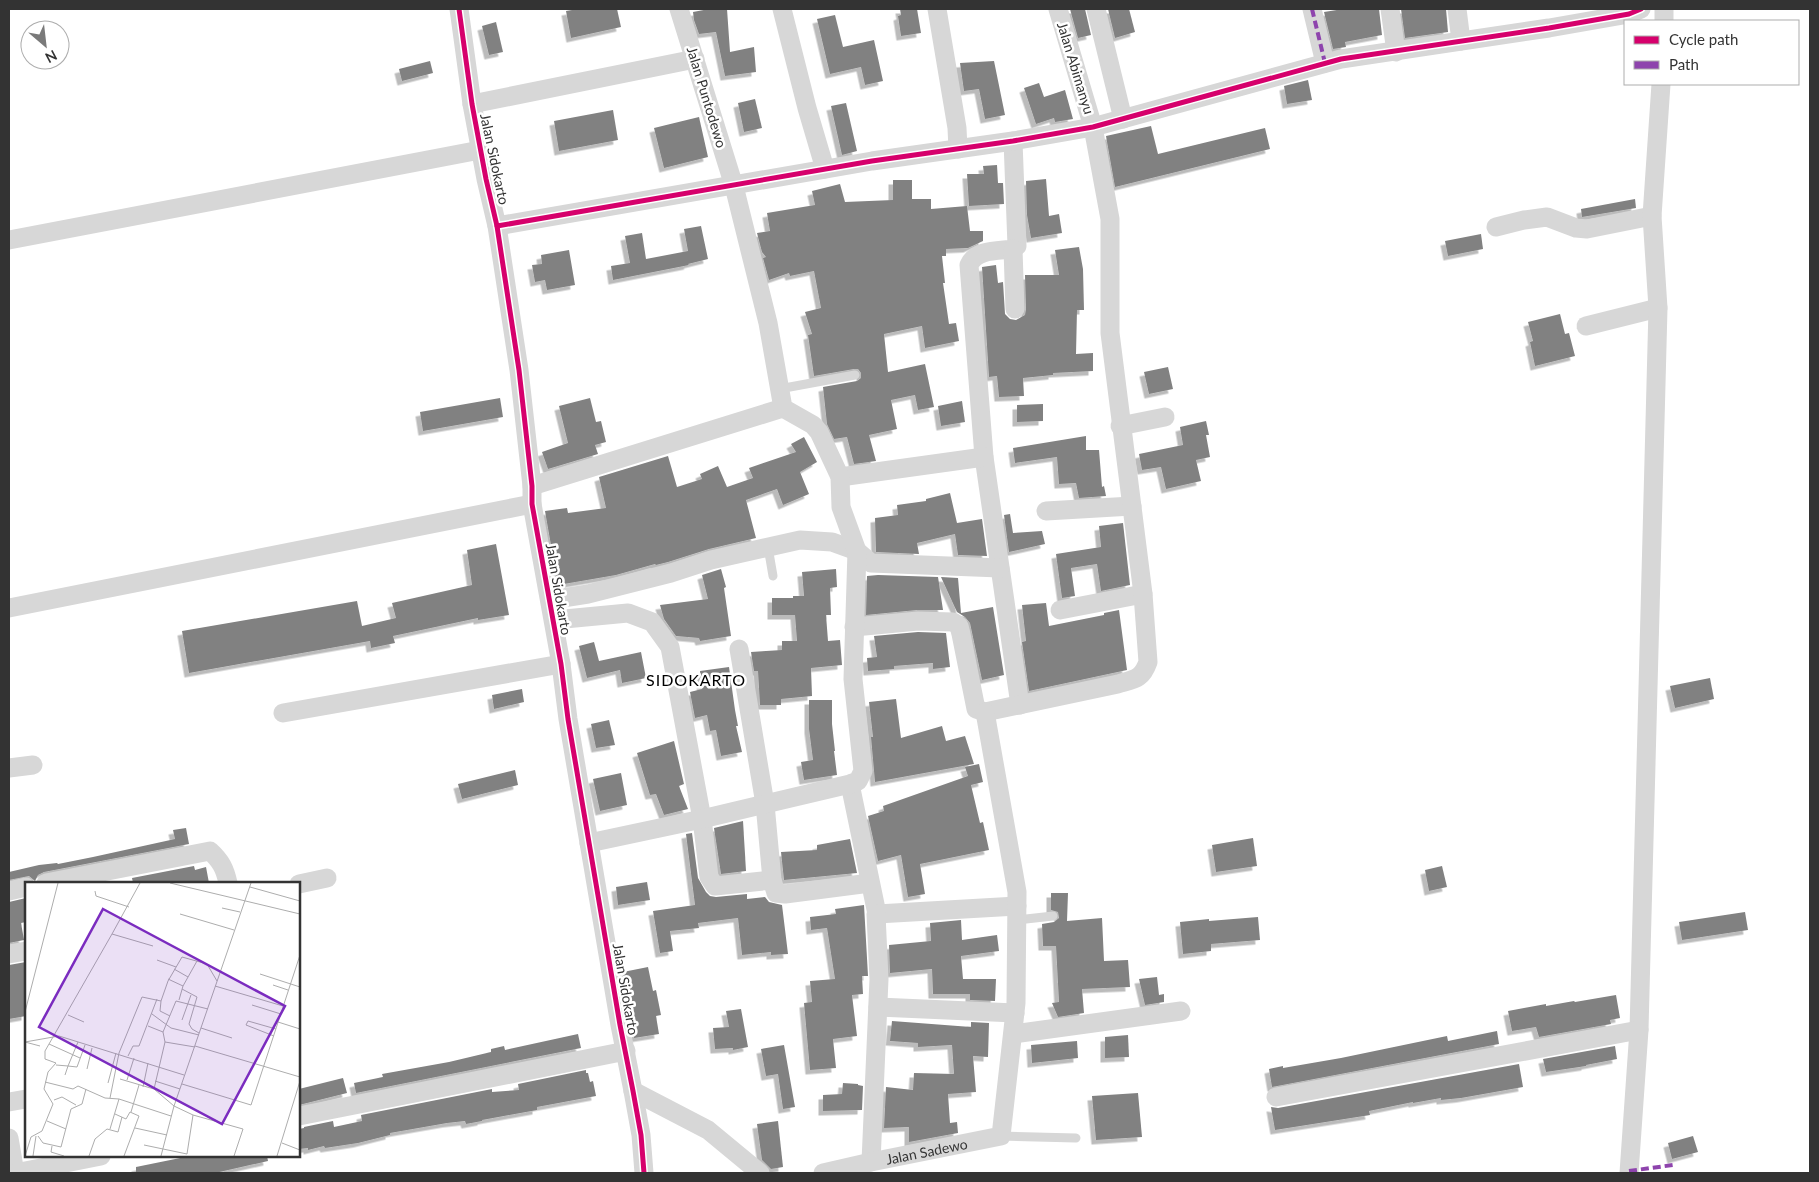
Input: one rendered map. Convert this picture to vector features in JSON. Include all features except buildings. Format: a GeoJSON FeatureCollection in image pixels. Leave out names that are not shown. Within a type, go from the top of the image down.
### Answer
{"type":"FeatureCollection","features":[{"type":"Feature","properties":{"kind":"street","name":"Jalan Sidokarto"},"geometry":{"type":"LineString","coordinates":[[459,9],[472,104],[497,226],[519,370],[532,495],[554,620],[589,843],[633,1091],[644,1173]]}},
{"type":"Feature","properties":{"kind":"street","name":"Jalan Puntodewo"},"geometry":{"type":"LineString","coordinates":[[679,9],[734,186],[768,323],[783,408]]}},
{"type":"Feature","properties":{"kind":"street"},"geometry":{"type":"LineString","coordinates":[[782,9],[807,108],[825,169]]}},
{"type":"Feature","properties":{"kind":"street"},"geometry":{"type":"LineString","coordinates":[[937,9],[958,149]]}},
{"type":"Feature","properties":{"kind":"street","name":"Jalan Abimanyu"},"geometry":{"type":"LineString","coordinates":[[1020,705],[1138,678],[1145,672],[1148,662],[1143,594],[1120,426],[1110,333],[1110,219],[1093,127],[1058,9]]}},
{"type":"Feature","properties":{"kind":"street"},"geometry":{"type":"LineString","coordinates":[[1096,9],[1123,119]]}},
{"type":"Feature","properties":{"kind":"street"},"geometry":{"type":"LineString","coordinates":[[1312,9],[1325,63]]}},
{"type":"Feature","properties":{"kind":"street"},"geometry":{"type":"LineString","coordinates":[[1390,9],[1396,52]]}},
{"type":"Feature","properties":{"kind":"street"},"geometry":{"type":"LineString","coordinates":[[1456,9],[1461,41]]}},
{"type":"Feature","properties":{"kind":"street"},"geometry":{"type":"LineString","coordinates":[[497,226],[825,169],[1093,127],[1325,63],[1549,28],[1629,14],[1641,9]]}},
{"type":"Feature","properties":{"kind":"street"},"geometry":{"type":"LineString","coordinates":[[472,104],[695,59]]}},
{"type":"Feature","properties":{"kind":"street"},"geometry":{"type":"LineString","coordinates":[[1629,1173],[1639,1030],[1658,308],[1652,216],[1661,85]]}},
{"type":"Feature","properties":{"kind":"street"},"geometry":{"type":"LineString","coordinates":[[854,627],[918,621],[953,622],[959,626],[962,634],[976,709],[984,712],[1020,705],[984,457],[969,265],[971,260],[979,254],[1013,249],[1017,246],[1013,141]]}},
{"type":"Feature","properties":{"kind":"street"},"geometry":{"type":"LineString","coordinates":[[9,240],[480,150]]}},
{"type":"Feature","properties":{"kind":"street"},"geometry":{"type":"LineString","coordinates":[[1496,227],[1547,216],[1566,225],[1587,229],[1652,216]]}},
{"type":"Feature","properties":{"kind":"street"},"geometry":{"type":"LineString","coordinates":[[1013,249],[1015,309]]}},
{"type":"Feature","properties":{"kind":"street"},"geometry":{"type":"LineString","coordinates":[[1586,326],[1658,308]]}},
{"type":"Feature","properties":{"kind":"street"},"geometry":{"type":"LineString","coordinates":[[9,608],[532,495],[783,408],[814,424],[819,432],[840,478],[841,507],[857,551],[853,679],[863,771],[858,781],[850,784],[702,819],[589,843]]}},
{"type":"Feature","properties":{"kind":"street"},"geometry":{"type":"LineString","coordinates":[[1120,426],[1165,417]]}},
{"type":"Feature","properties":{"kind":"street"},"geometry":{"type":"LineString","coordinates":[[840,478],[984,457]]}},
{"type":"Feature","properties":{"kind":"street"},"geometry":{"type":"LineString","coordinates":[[1046,511],[1132,506]]}},
{"type":"Feature","properties":{"kind":"street"},"geometry":{"type":"LineString","coordinates":[[550,600],[606,589],[671,573],[711,560],[800,540],[832,542],[857,551],[871,563],[1000,568]]}},
{"type":"Feature","properties":{"kind":"street"},"geometry":{"type":"LineString","coordinates":[[1060,610],[1143,594]]}},
{"type":"Feature","properties":{"kind":"street"},"geometry":{"type":"LineString","coordinates":[[554,620],[628,613],[652,622],[670,647],[702,819],[709,877],[715,886],[772,880]]}},
{"type":"Feature","properties":{"kind":"street"},"geometry":{"type":"LineString","coordinates":[[739,650],[765,804],[772,880],[776,892],[785,894],[870,884]]}},
{"type":"Feature","properties":{"kind":"street"},"geometry":{"type":"LineString","coordinates":[[283,713],[561,664]]}},
{"type":"Feature","properties":{"kind":"street"},"geometry":{"type":"LineString","coordinates":[[984,712],[1017,892],[1015,1013],[1001,1136]]}},
{"type":"Feature","properties":{"kind":"street"},"geometry":{"type":"LineString","coordinates":[[9,768],[33,765]]}},
{"type":"Feature","properties":{"kind":"street"},"geometry":{"type":"LineString","coordinates":[[850,784],[876,914],[879,979],[872,1162]]}},
{"type":"Feature","properties":{"kind":"street"},"geometry":{"type":"LineString","coordinates":[[51,882],[210,851],[224,867],[228,882]]}},
{"type":"Feature","properties":{"kind":"street"},"geometry":{"type":"LineString","coordinates":[[300,884],[327,878]]}},
{"type":"Feature","properties":{"kind":"street"},"geometry":{"type":"LineString","coordinates":[[9,890],[25,887]]}},
{"type":"Feature","properties":{"kind":"street"},"geometry":{"type":"LineString","coordinates":[[876,914],[1017,913]]}},
{"type":"Feature","properties":{"kind":"street"},"geometry":{"type":"LineString","coordinates":[[9,954],[25,951]]}},
{"type":"Feature","properties":{"kind":"street"},"geometry":{"type":"LineString","coordinates":[[878,1007],[1015,1013]]}},
{"type":"Feature","properties":{"kind":"street"},"geometry":{"type":"LineString","coordinates":[[1012,1034],[1181,1011]]}},
{"type":"Feature","properties":{"kind":"street"},"geometry":{"type":"LineString","coordinates":[[1276,1097],[1639,1030]]}},
{"type":"Feature","properties":{"kind":"street"},"geometry":{"type":"LineString","coordinates":[[300,1116],[626,1051]]}},
{"type":"Feature","properties":{"kind":"street"},"geometry":{"type":"LineString","coordinates":[[633,1091],[708,1130],[760,1173]]}},
{"type":"Feature","properties":{"kind":"street"},"geometry":{"type":"LineString","coordinates":[[9,1102],[25,1099]]}},
{"type":"Feature","properties":{"kind":"street","name":"Jalan Sadewo"},"geometry":{"type":"LineString","coordinates":[[823,1173],[1001,1136]]}},
{"type":"Feature","properties":{"kind":"street"},"geometry":{"type":"LineString","coordinates":[[9,1138],[15,1173],[96,1157]]}},
{"type":"Feature","properties":{"kind":"lane"},"geometry":{"type":"LineString","coordinates":[[779,389],[855,375]]}},
{"type":"Feature","properties":{"kind":"lane"},"geometry":{"type":"LineString","coordinates":[[768,547],[774,576]]}},
{"type":"Feature","properties":{"kind":"lane"},"geometry":{"type":"LineString","coordinates":[[1017,913],[1053,916]]}},
{"type":"Feature","properties":{"kind":"lane"},"geometry":{"type":"LineString","coordinates":[[1001,1136],[1076,1138]]}},
{"type":"Feature","properties":{"kind":"marked path"},"geometry":{"type":"LineString","coordinates":[[1312,9],[1325,63]]}},
{"type":"Feature","properties":{"kind":"marked path"},"geometry":{"type":"LineString","coordinates":[[1629,1171],[1673,1165]]}},
{"type":"Feature","properties":{"kind":"cycle path"},"geometry":{"type":"LineString","coordinates":[[459,9],[472,104],[497,226],[519,370],[532,486],[532,504],[561,664],[568,719],[620,1025],[641,1135],[644,1173]]}},
{"type":"Feature","properties":{"kind":"cycle path"},"geometry":{"type":"LineString","coordinates":[[497,226],[872,161],[1013,141],[1093,127],[1341,59],[1549,28],[1629,14],[1641,9]]}},
{"type":"Feature","properties":{"kind":"district","name":"SIDOKARTO"},"geometry":{"type":"Point","coordinates":[696,679]}}]}
